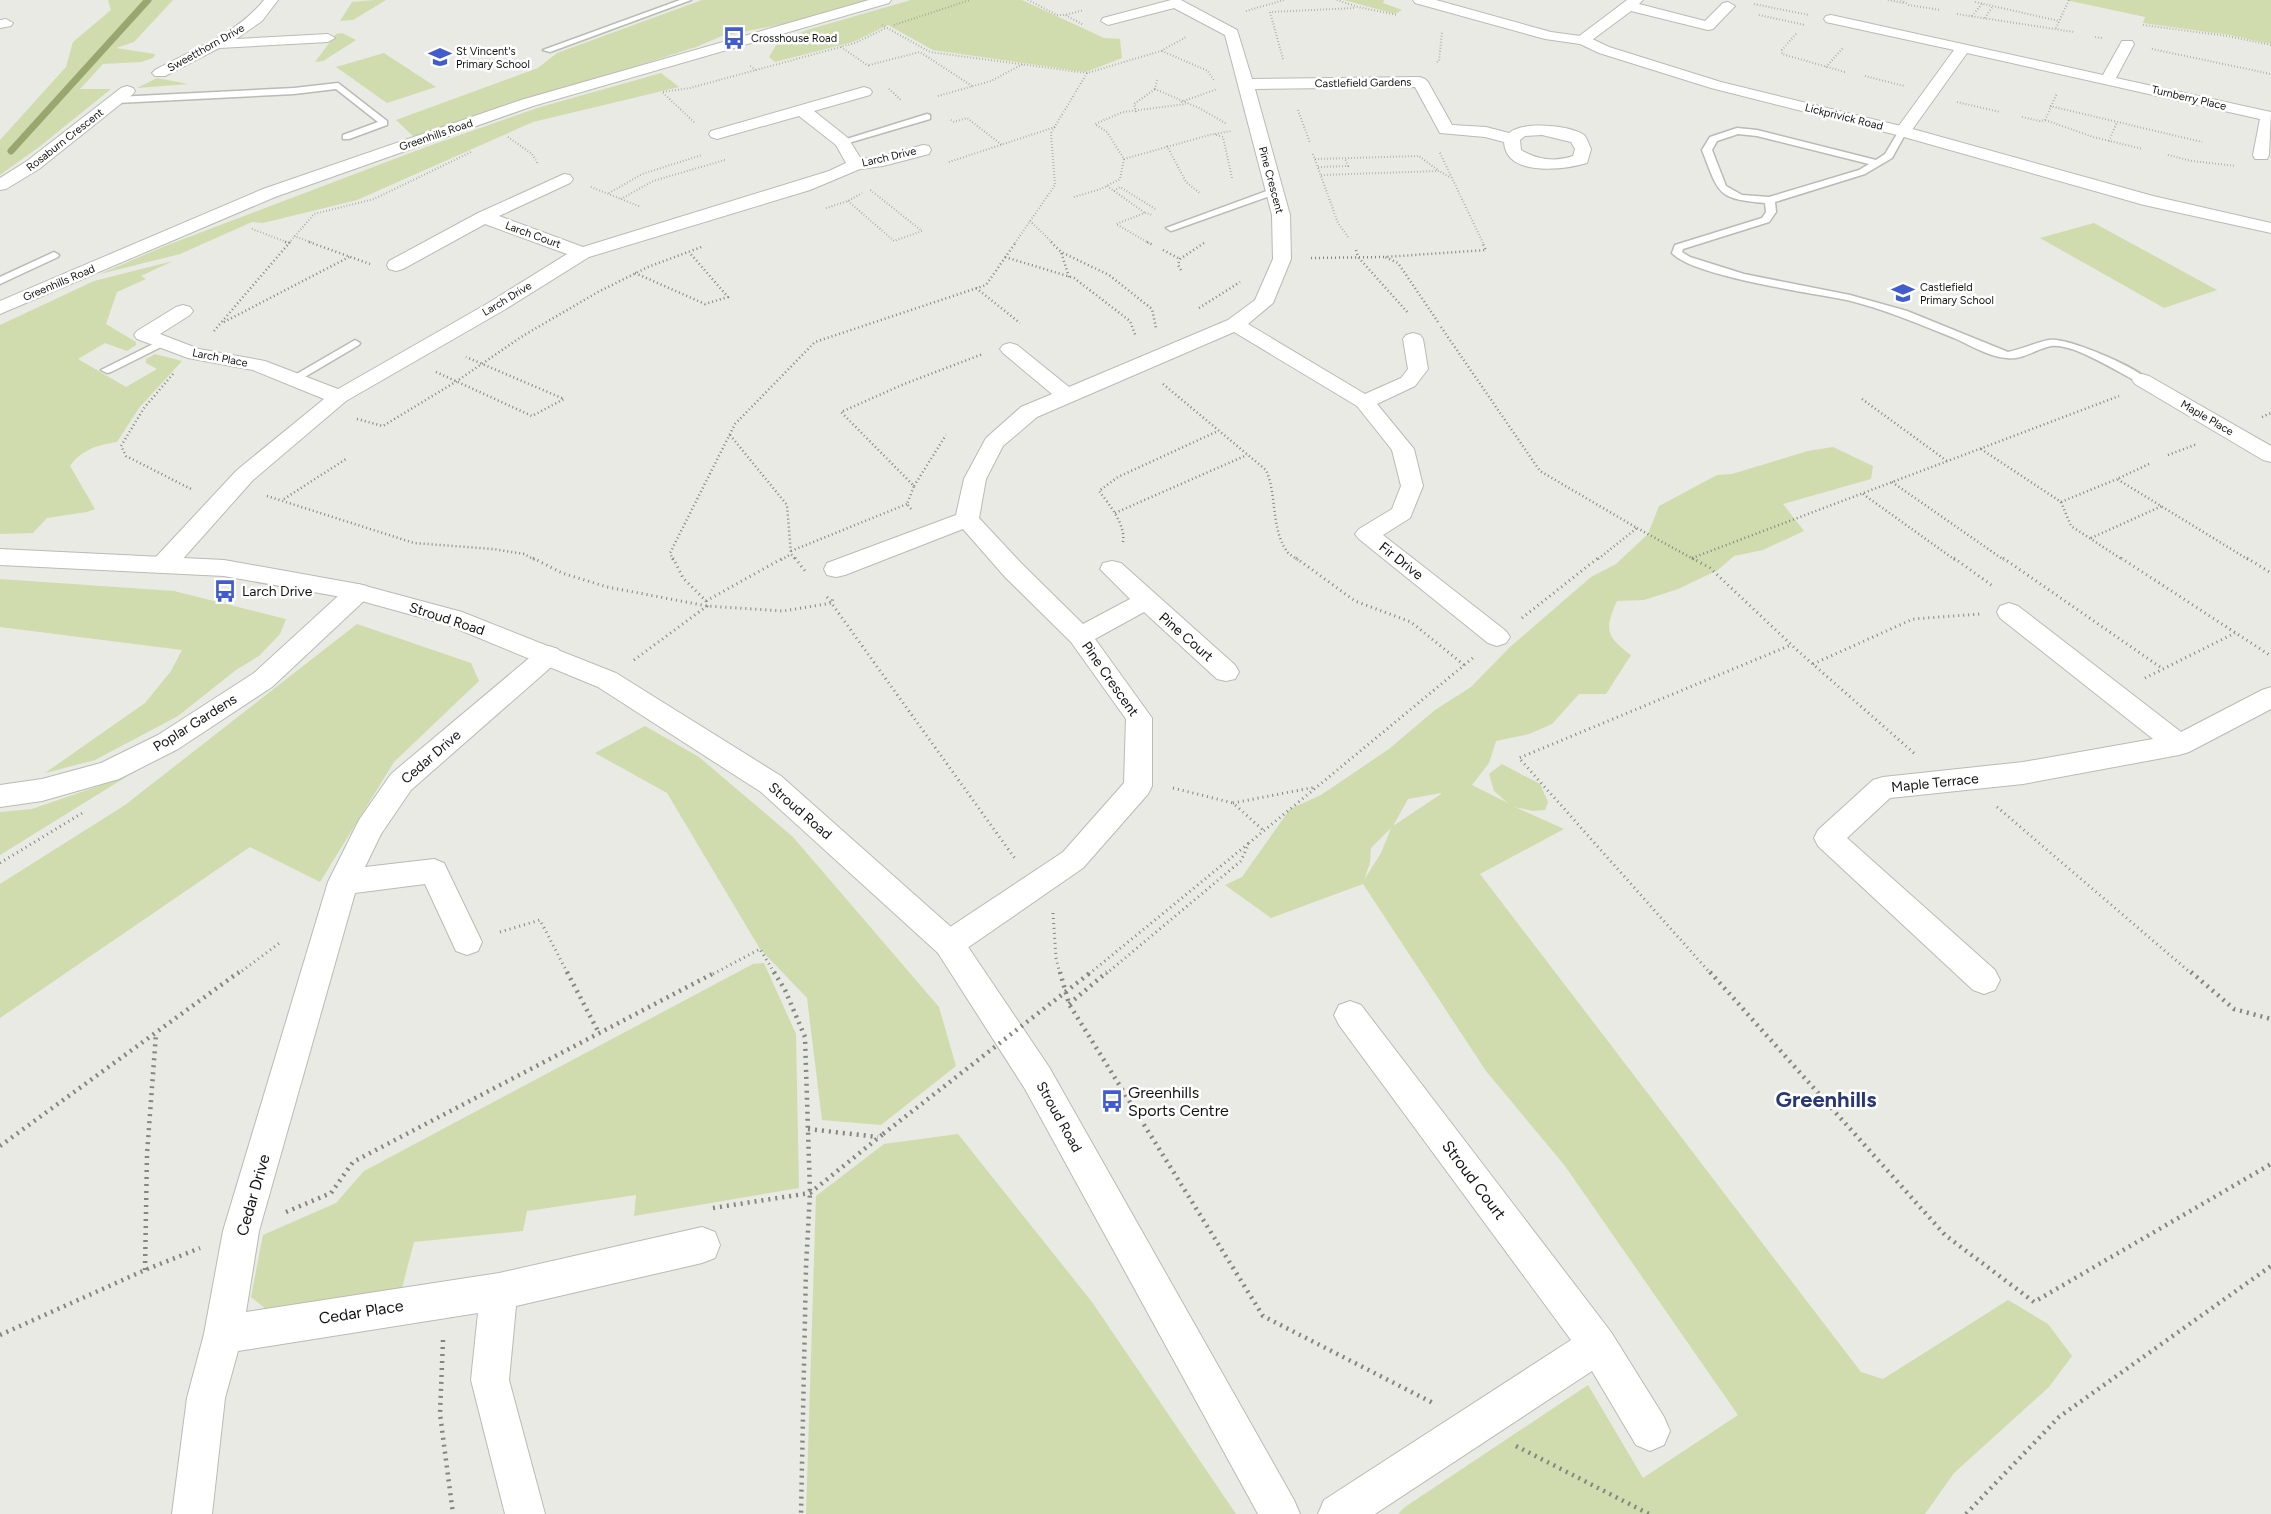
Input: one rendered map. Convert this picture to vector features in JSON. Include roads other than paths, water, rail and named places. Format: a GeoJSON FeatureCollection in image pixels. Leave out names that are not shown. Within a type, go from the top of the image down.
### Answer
{"type":"FeatureCollection","features":[{"type":"Feature","properties":{"kind":"street","name":"Sweetthorn Drive"},"geometry":{"type":"LineString","coordinates":[[160,73],[217,44],[258,18],[271,0]]}},
{"type":"Feature","properties":{"kind":"street","name":"Greenhills Road"},"geometry":{"type":"LineString","coordinates":[[0,308],[269,193],[527,104],[884,0]]}},
{"type":"Feature","properties":{"kind":"street","name":"Lickprivick Road"},"geometry":{"type":"LineString","coordinates":[[1420,0],[1550,36],[1583,40],[1604,50],[1716,85],[1903,131],[2150,201],[2271,228]]}},
{"type":"Feature","properties":{"kind":"street","name":"Pine Crescent"},"geometry":{"type":"LineString","coordinates":[[949,944],[1073,860],[1138,786],[1139,718],[1080,636],[1014,571],[967,519],[975,479],[994,443],[1029,412],[1234,324],[1262,303],[1282,260],[1282,215],[1232,33],[1173,1],[1108,21]]}},
{"type":"Feature","properties":{"kind":"street"},"geometry":{"type":"LineString","coordinates":[[1583,40],[1630,2],[1708,26],[1728,6]]}},
{"type":"Feature","properties":{"kind":"street","name":"Turnberry Place"},"geometry":{"type":"LineString","coordinates":[[1831,19],[2270,116],[2261,155]]}},
{"type":"Feature","properties":{"kind":"street"},"geometry":{"type":"LineString","coordinates":[[217,44],[328,38]]}},
{"type":"Feature","properties":{"kind":"street"},"geometry":{"type":"LineString","coordinates":[[2108,80],[2127,44]]}},
{"type":"Feature","properties":{"kind":"street"},"geometry":{"type":"LineString","coordinates":[[1903,131],[1962,48]]}},
{"type":"Feature","properties":{"kind":"street"},"geometry":{"type":"LineString","coordinates":[[169,51],[193,56]]}},
{"type":"Feature","properties":{"kind":"street","name":"Castlefield Gardens"},"geometry":{"type":"LineString","coordinates":[[1245,84],[1420,82],[1446,130],[1486,132],[1512,139]]}},
{"type":"Feature","properties":{"kind":"street"},"geometry":{"type":"LineString","coordinates":[[717,134],[803,111],[864,92]]}},
{"type":"Feature","properties":{"kind":"street","name":"Rosaburn Crescent"},"geometry":{"type":"LineString","coordinates":[[0,185],[33,165],[122,95]]}},
{"type":"Feature","properties":{"kind":"street","name":"Larch Drive"},"geometry":{"type":"LineString","coordinates":[[803,111],[842,142],[856,165]]}},
{"type":"Feature","properties":{"kind":"street","name":"Larch Drive"},"geometry":{"type":"LineString","coordinates":[[164,564],[245,475],[339,397],[582,253],[804,186],[856,165],[883,161],[922,150]]}},
{"type":"Feature","properties":{"kind":"street","name":"Larch Court"},"geometry":{"type":"LineString","coordinates":[[396,265],[484,217],[564,179]]}},
{"type":"Feature","properties":{"kind":"street","name":"Larch Court"},"geometry":{"type":"LineString","coordinates":[[484,217],[582,253]]}},
{"type":"Feature","properties":{"kind":"street","name":"Larch Place"},"geometry":{"type":"LineString","coordinates":[[183,311],[144,335],[192,353],[258,364],[339,397]]}},
{"type":"Feature","properties":{"kind":"street","name":"Fir Drive"},"geometry":{"type":"LineString","coordinates":[[1234,324],[1364,402],[1403,449],[1412,486],[1402,513],[1367,534],[1497,637]]}},
{"type":"Feature","properties":{"kind":"street"},"geometry":{"type":"LineString","coordinates":[[1364,402],[1408,382],[1418,369],[1413,339]]}},
{"type":"Feature","properties":{"kind":"street"},"geometry":{"type":"LineString","coordinates":[[1010,349],[1066,395]]}},
{"type":"Feature","properties":{"kind":"street","name":"Maple Place"},"geometry":{"type":"LineString","coordinates":[[2146,382],[2271,455]]}},
{"type":"Feature","properties":{"kind":"street"},"geometry":{"type":"LineString","coordinates":[[836,569],[967,519]]}},
{"type":"Feature","properties":{"kind":"street","name":"Stroud Road"},"geometry":{"type":"LineString","coordinates":[[0,557],[224,568],[358,592],[453,618],[549,655],[607,680],[771,784],[949,944],[1037,1078],[1280,1514]]}},
{"type":"Feature","properties":{"kind":"street","name":"Pine Court"},"geometry":{"type":"LineString","coordinates":[[1112,569],[1145,601],[1226,672]]}},
{"type":"Feature","properties":{"kind":"street","name":"Poplar Gardens"},"geometry":{"type":"LineString","coordinates":[[0,796],[42,790],[109,772],[168,742],[263,680],[358,592]]}},
{"type":"Feature","properties":{"kind":"street"},"geometry":{"type":"LineString","coordinates":[[1080,636],[1145,601]]}},
{"type":"Feature","properties":{"kind":"street"},"geometry":{"type":"LineString","coordinates":[[2009,612],[2179,745]]}},
{"type":"Feature","properties":{"kind":"street","name":"Cedar Drive"},"geometry":{"type":"LineString","coordinates":[[192,1514],[206,1398],[223,1334],[241,1231],[343,882],[369,828],[401,782],[549,655]]}},
{"type":"Feature","properties":{"kind":"street","name":"Maple Terrace"},"geometry":{"type":"LineString","coordinates":[[1984,980],[1828,838],[1882,788],[2023,773],[2179,745],[2271,697]]}},
{"type":"Feature","properties":{"kind":"street"},"geometry":{"type":"LineString","coordinates":[[343,882],[434,871],[467,942]]}},
{"type":"Feature","properties":{"kind":"street","name":"Stroud Court"},"geometry":{"type":"LineString","coordinates":[[1350,1015],[1598,1345],[1650,1431]]}},
{"type":"Feature","properties":{"kind":"street","name":"Cedar Place"},"geometry":{"type":"LineString","coordinates":[[223,1334],[499,1291],[702,1245]]}},
{"type":"Feature","properties":{"kind":"street"},"geometry":{"type":"LineString","coordinates":[[499,1291],[490,1380],[525,1514]]}},
{"type":"Feature","properties":{"kind":"street"},"geometry":{"type":"LineString","coordinates":[[1338,1514],[1598,1345]]}},
{"type":"Feature","properties":{"kind":"lane"},"geometry":{"type":"LineString","coordinates":[[547,50],[687,0]]}},
{"type":"Feature","properties":{"kind":"lane"},"geometry":{"type":"LineString","coordinates":[[122,95],[294,92],[338,86],[384,122],[346,137]]}},
{"type":"Feature","properties":{"kind":"lane"},"geometry":{"type":"LineString","coordinates":[[842,142],[928,117]]}},
{"type":"Feature","properties":{"kind":"lane"},"geometry":{"type":"LineString","coordinates":[[1877,163],[1758,133],[1737,131],[1713,139],[1707,150],[1722,188],[1740,198],[1770,200],[1862,172],[1889,156],[1903,131]]}},
{"type":"Feature","properties":{"kind":"lane"},"geometry":{"type":"LineString","coordinates":[[1171,228],[1275,191]]}},
{"type":"Feature","properties":{"kind":"lane"},"geometry":{"type":"LineString","coordinates":[[1770,200],[1771,212],[1766,220],[1679,247],[1678,253],[1686,259],[1742,277],[1850,298],[1903,313],[1991,350],[2008,355],[2027,352],[2050,343],[2065,344],[2083,350],[2146,382]]}},
{"type":"Feature","properties":{"kind":"lane"},"geometry":{"type":"LineString","coordinates":[[0,281],[54,255]]}},
{"type":"Feature","properties":{"kind":"lane"},"geometry":{"type":"LineString","coordinates":[[107,370],[163,342]]}},
{"type":"Feature","properties":{"kind":"lane"},"geometry":{"type":"LineString","coordinates":[[294,379],[355,343]]}},
{"type":"Feature","properties":{"kind":"waterway"},"geometry":{"type":"LineString","coordinates":[[11,151],[148,0]]}},
{"type":"Feature","properties":{"kind":"place","name":"Crosshouse Road"},"geometry":{"type":"Point","coordinates":[734,38]}},
{"type":"Feature","properties":{"kind":"place","name":"St Vincent's Primary School"},"geometry":{"type":"Point","coordinates":[440,57]}},
{"type":"Feature","properties":{"kind":"place","name":"Castlefield Primary School"},"geometry":{"type":"Point","coordinates":[1903,293]}},
{"type":"Feature","properties":{"kind":"place","name":"Larch Drive"},"geometry":{"type":"Point","coordinates":[225,591]}},
{"type":"Feature","properties":{"kind":"place","name":"Greenhills Sports Centre"},"geometry":{"type":"Point","coordinates":[1112,1101]}},
{"type":"Feature","properties":{"kind":"district","name":"Greenhills"},"geometry":{"type":"Point","coordinates":[1826,1099]}}]}
